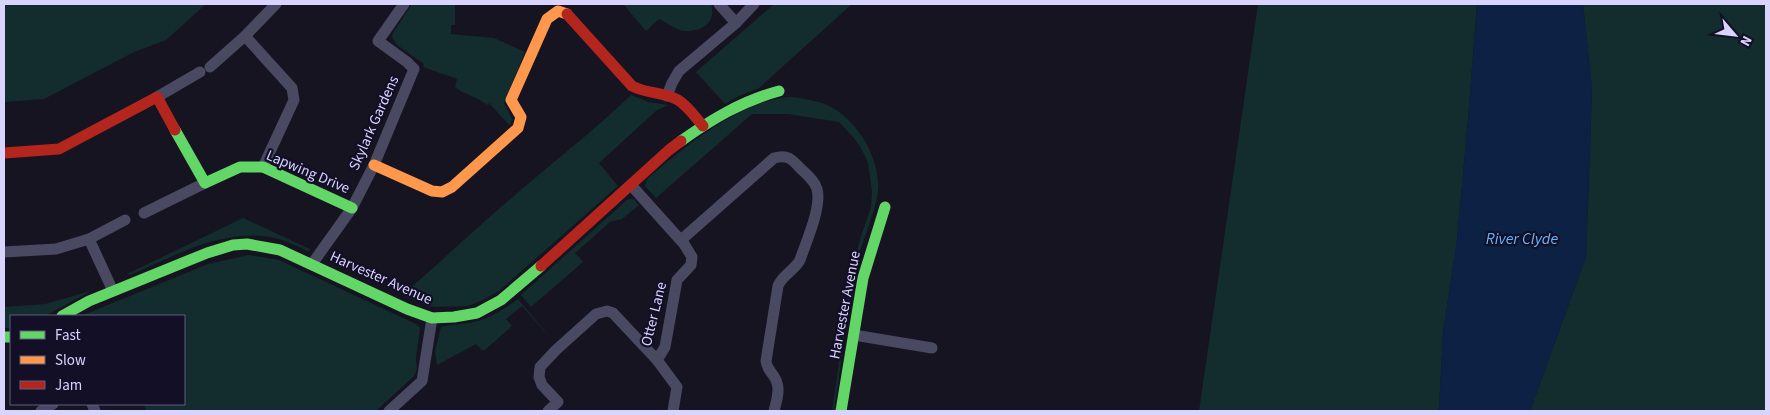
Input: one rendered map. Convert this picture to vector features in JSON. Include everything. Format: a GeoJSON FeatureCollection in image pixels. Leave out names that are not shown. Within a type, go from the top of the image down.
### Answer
{"type":"FeatureCollection","features":[{"type":"Feature","properties":{"kind":"street"},"geometry":{"type":"LineString","coordinates":[[4,154],[58,149],[157,97],[205,70],[245,36],[276,4]]}},
{"type":"Feature","properties":{"kind":"street","name":"Skylark Gardens"},"geometry":{"type":"LineString","coordinates":[[312,264],[352,208],[374,165],[414,70],[407,62],[378,41],[404,4]]}},
{"type":"Feature","properties":{"kind":"street"},"geometry":{"type":"LineString","coordinates":[[719,4],[736,23]]}},
{"type":"Feature","properties":{"kind":"street"},"geometry":{"type":"LineString","coordinates":[[667,96],[679,71],[736,23],[754,4]]}},
{"type":"Feature","properties":{"kind":"street"},"geometry":{"type":"LineString","coordinates":[[374,165],[432,190],[442,192],[452,187],[518,128],[521,117],[511,100],[547,19],[555,12],[560,11],[566,13],[632,86],[650,95],[667,96],[684,104],[703,126]]}},
{"type":"Feature","properties":{"kind":"street"},"geometry":{"type":"LineString","coordinates":[[245,36],[292,88],[294,100],[263,167]]}},
{"type":"Feature","properties":{"kind":"street","name":"Harvester Avenue"},"geometry":{"type":"LineString","coordinates":[[64,315],[89,301],[208,252],[233,245],[247,244],[269,247],[312,264],[407,309],[432,318],[477,313],[501,300],[514,290],[669,150],[703,126],[742,103],[758,96],[779,91]]}},
{"type":"Feature","properties":{"kind":"street"},"geometry":{"type":"LineString","coordinates":[[144,213],[205,183],[157,97]]}},
{"type":"Feature","properties":{"kind":"street"},"geometry":{"type":"LineString","coordinates":[[681,240],[774,158],[785,156],[793,160],[816,185],[818,194],[817,207],[800,260],[797,266],[781,280],[778,286],[766,361],[767,367],[777,382],[778,389],[774,411]]}},
{"type":"Feature","properties":{"kind":"street","name":"Lapwing Drive"},"geometry":{"type":"LineString","coordinates":[[205,183],[241,166],[263,167],[352,208]]}},
{"type":"Feature","properties":{"kind":"street","name":"Otter Lane"},"geometry":{"type":"LineString","coordinates":[[631,185],[681,240],[691,255],[692,263],[677,280],[665,346],[658,360],[677,387],[673,411]]}},
{"type":"Feature","properties":{"kind":"street","name":"Harvester Avenue"},"geometry":{"type":"LineString","coordinates":[[840,411],[863,278],[885,207]]}},
{"type":"Feature","properties":{"kind":"street"},"geometry":{"type":"LineString","coordinates":[[4,252],[56,249],[89,239],[126,220]]}},
{"type":"Feature","properties":{"kind":"street"},"geometry":{"type":"LineString","coordinates":[[89,239],[112,291]]}},
{"type":"Feature","properties":{"kind":"street"},"geometry":{"type":"LineString","coordinates":[[548,411],[558,402],[542,385],[539,377],[540,367],[596,314],[607,311],[612,314],[658,360]]}},
{"type":"Feature","properties":{"kind":"street"},"geometry":{"type":"LineString","coordinates":[[389,411],[422,381],[432,318]]}},
{"type":"Feature","properties":{"kind":"street"},"geometry":{"type":"LineString","coordinates":[[854,335],[932,348]]}},
{"type":"Feature","properties":{"kind":"green space"},"geometry":{"type":"Polygon","coordinates":[[[4,4],[206,4],[166,40],[134,52],[44,99],[4,102],[4,4]]]}},
{"type":"Feature","properties":{"kind":"green space"},"geometry":{"type":"Polygon","coordinates":[[[412,4],[455,4],[455,25],[451,25],[451,34],[494,38],[525,52],[504,103],[512,119],[510,126],[489,103],[487,105],[455,87],[457,79],[423,67],[424,64],[397,45],[392,37],[393,33],[412,4]]]}},
{"type":"Feature","properties":{"kind":"green space"},"geometry":{"type":"Polygon","coordinates":[[[623,4],[711,4],[712,16],[706,25],[696,30],[684,31],[674,28],[659,19],[646,31],[623,4]]]}},
{"type":"Feature","properties":{"kind":"green space"},"geometry":{"type":"Polygon","coordinates":[[[774,4],[852,4],[759,88],[725,104],[696,72],[774,4]]]}},
{"type":"Feature","properties":{"kind":"green space"},"geometry":{"type":"Polygon","coordinates":[[[1258,4],[1477,4],[1457,240],[1443,333],[1439,411],[1199,411],[1258,4]]]}},
{"type":"Feature","properties":{"kind":"green space"},"geometry":{"type":"Polygon","coordinates":[[[1583,4],[1766,4],[1766,411],[1530,411],[1586,257],[1592,89],[1583,4]]]}},
{"type":"Feature","properties":{"kind":"green space"},"geometry":{"type":"Polygon","coordinates":[[[631,95],[648,102],[669,105],[657,110],[599,163],[618,186],[499,291],[468,306],[428,306],[402,295],[493,214],[631,95]]]}},
{"type":"Feature","properties":{"kind":"green space"},"geometry":{"type":"Polygon","coordinates":[[[792,97],[823,104],[843,115],[861,135],[874,160],[877,173],[877,198],[854,275],[834,411],[832,411],[853,266],[871,207],[872,191],[868,163],[854,138],[839,122],[788,114],[752,114],[656,198],[645,186],[647,179],[679,153],[734,115],[753,106],[792,97]]]}},
{"type":"Feature","properties":{"kind":"green space"},"geometry":{"type":"Polygon","coordinates":[[[628,199],[633,199],[639,205],[622,219],[610,222],[575,253],[583,262],[531,307],[521,295],[628,199]]]}},
{"type":"Feature","properties":{"kind":"green space"},"geometry":{"type":"Polygon","coordinates":[[[243,218],[312,250],[307,251],[282,240],[263,236],[244,236],[224,239],[186,250],[131,275],[127,274],[243,218]]]}},
{"type":"Feature","properties":{"kind":"green space"},"geometry":{"type":"Polygon","coordinates":[[[249,255],[279,260],[416,324],[420,328],[416,358],[417,369],[414,376],[376,411],[146,411],[144,405],[185,405],[185,315],[83,315],[208,264],[249,255]]]}},
{"type":"Feature","properties":{"kind":"green space"},"geometry":{"type":"Polygon","coordinates":[[[91,291],[47,315],[10,315],[10,328],[4,328],[4,307],[45,304],[91,291]]]}},
{"type":"Feature","properties":{"kind":"green space"},"geometry":{"type":"Polygon","coordinates":[[[518,299],[555,343],[522,306],[506,319],[512,326],[485,350],[482,350],[476,344],[437,365],[435,351],[441,327],[482,320],[501,311],[518,299]]]}},
{"type":"Feature","properties":{"kind":"water","name":"River Clyde"},"geometry":{"type":"Polygon","coordinates":[[[1477,4],[1583,4],[1592,89],[1586,257],[1530,411],[1439,411],[1443,333],[1457,240],[1477,4]]]}},
{"type":"Feature","properties":{"kind":"traffic: fast"},"geometry":{"type":"LineString","coordinates":[[681,141],[728,111],[779,91]]}},
{"type":"Feature","properties":{"kind":"traffic: fast"},"geometry":{"type":"LineString","coordinates":[[175,130],[205,183],[240,167],[263,167],[352,208]]}},
{"type":"Feature","properties":{"kind":"traffic: fast"},"geometry":{"type":"LineString","coordinates":[[841,411],[863,278],[885,207]]}},
{"type":"Feature","properties":{"kind":"traffic: fast"},"geometry":{"type":"LineString","coordinates":[[64,315],[89,301],[207,253],[233,245],[247,244],[280,250],[407,309],[432,318],[477,313],[501,300],[541,266]]}},
{"type":"Feature","properties":{"kind":"traffic: fast"},"geometry":{"type":"LineString","coordinates":[[4,337],[10,337]]}},
{"type":"Feature","properties":{"kind":"traffic: slow"},"geometry":{"type":"LineString","coordinates":[[374,165],[432,191],[442,192],[452,187],[518,128],[521,117],[511,100],[547,19],[558,11],[567,14]]}},
{"type":"Feature","properties":{"kind":"traffic: jam"},"geometry":{"type":"LineString","coordinates":[[567,14],[632,86],[682,102],[703,126]]}},
{"type":"Feature","properties":{"kind":"traffic: jam"},"geometry":{"type":"LineString","coordinates":[[4,153],[59,149],[157,97],[175,130]]}},
{"type":"Feature","properties":{"kind":"traffic: jam"},"geometry":{"type":"LineString","coordinates":[[541,266],[681,141]]}}]}
